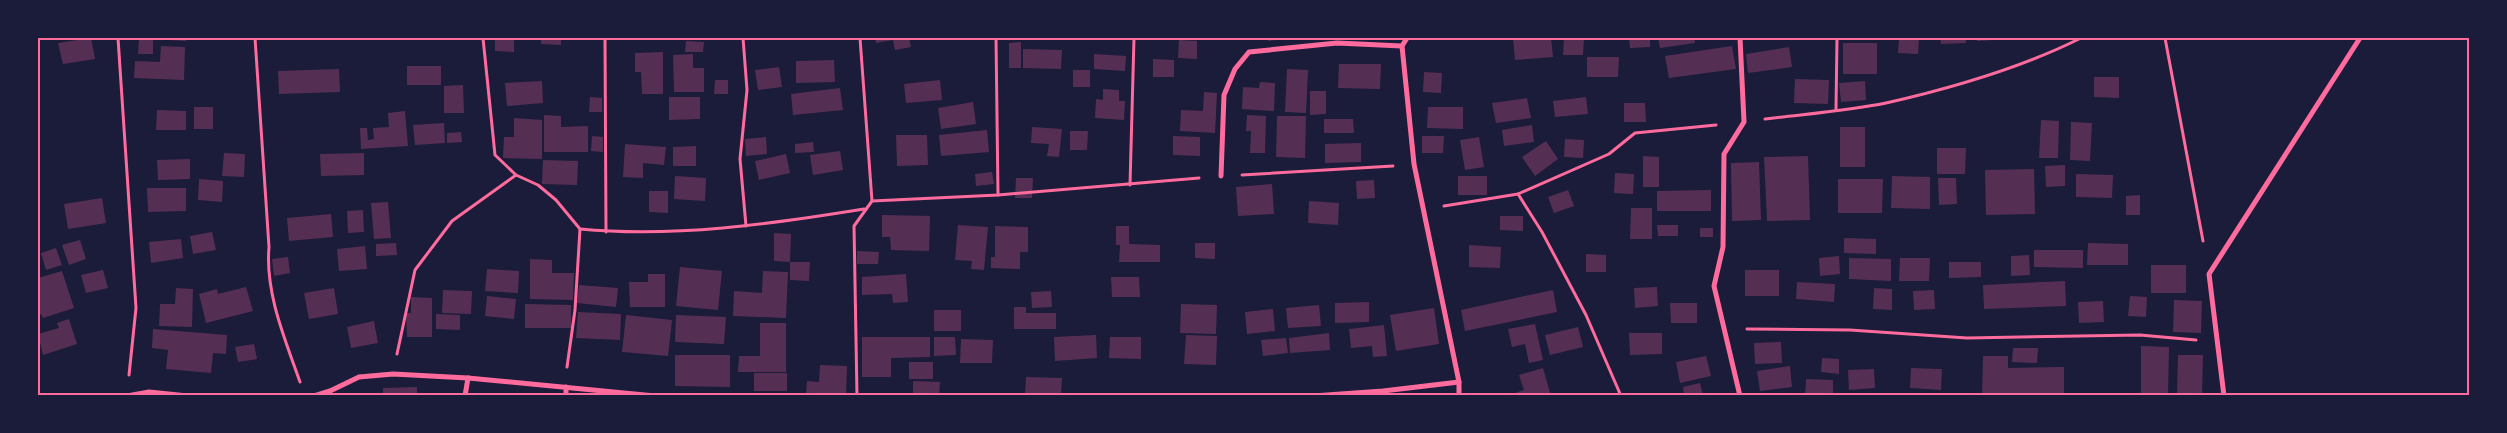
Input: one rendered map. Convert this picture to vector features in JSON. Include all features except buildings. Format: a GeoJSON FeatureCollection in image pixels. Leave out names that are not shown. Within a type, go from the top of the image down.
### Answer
{"type":"FeatureCollection","features":[{"type":"Feature","properties":{"kind":"street"},"geometry":{"type":"LineString","coordinates":[[1407,38],[1402,46],[1414,164],[1459,382],[1459,396]]}},
{"type":"Feature","properties":{"kind":"street"},"geometry":{"type":"LineString","coordinates":[[1740,38],[1744,122],[1724,154],[1723,247],[1714,286],[1740,396]]}},
{"type":"Feature","properties":{"kind":"street"},"geometry":{"type":"LineString","coordinates":[[2224,396],[2210,274],[2360,38]]}},
{"type":"Feature","properties":{"kind":"street"},"geometry":{"type":"LineString","coordinates":[[1221,176],[1224,95],[1235,69],[1249,52],[1336,40],[1402,46]]}},
{"type":"Feature","properties":{"kind":"street"},"geometry":{"type":"LineString","coordinates":[[314,396],[330,393],[359,376],[393,374],[468,378],[655,396]]}},
{"type":"Feature","properties":{"kind":"street"},"geometry":{"type":"LineString","coordinates":[[465,396],[468,378]]}},
{"type":"Feature","properties":{"kind":"street"},"geometry":{"type":"LineString","coordinates":[[1313,396],[1383,391],[1459,382]]}},
{"type":"Feature","properties":{"kind":"street"},"geometry":{"type":"LineString","coordinates":[[566,387],[566,396]]}},
{"type":"Feature","properties":{"kind":"street"},"geometry":{"type":"LineString","coordinates":[[127,396],[149,392],[188,396]]}},
{"type":"Feature","properties":{"kind":"path"},"geometry":{"type":"LineString","coordinates":[[118,38],[136,308],[129,376]]}},
{"type":"Feature","properties":{"kind":"path"},"geometry":{"type":"LineString","coordinates":[[255,38],[268,237],[267,263],[277,315],[302,386]]}},
{"type":"Feature","properties":{"kind":"path"},"geometry":{"type":"LineString","coordinates":[[483,38],[494,155],[516,175],[544,190],[556,200],[580,229],[575,310],[564,380],[566,387]]}},
{"type":"Feature","properties":{"kind":"path"},"geometry":{"type":"LineString","coordinates":[[605,38],[606,232]]}},
{"type":"Feature","properties":{"kind":"path"},"geometry":{"type":"LineString","coordinates":[[743,38],[747,90],[740,159],[746,226]]}},
{"type":"Feature","properties":{"kind":"path"},"geometry":{"type":"LineString","coordinates":[[857,396],[854,226],[872,200],[860,38]]}},
{"type":"Feature","properties":{"kind":"path"},"geometry":{"type":"LineString","coordinates":[[996,38],[998,195]]}},
{"type":"Feature","properties":{"kind":"path"},"geometry":{"type":"LineString","coordinates":[[1130,185],[1134,38]]}},
{"type":"Feature","properties":{"kind":"path"},"geometry":{"type":"LineString","coordinates":[[1836,109],[1837,38]]}},
{"type":"Feature","properties":{"kind":"path"},"geometry":{"type":"LineString","coordinates":[[1423,210],[1518,194],[1609,154],[1635,133],[1744,122],[1884,103],[1968,81],[2061,48],[2081,38]]}},
{"type":"Feature","properties":{"kind":"path"},"geometry":{"type":"LineString","coordinates":[[2165,38],[2210,274]]}},
{"type":"Feature","properties":{"kind":"path"},"geometry":{"type":"LineString","coordinates":[[872,200],[998,195],[1221,176],[1414,164]]}},
{"type":"Feature","properties":{"kind":"path"},"geometry":{"type":"LineString","coordinates":[[393,374],[415,270],[452,221],[516,175]]}},
{"type":"Feature","properties":{"kind":"path"},"geometry":{"type":"LineString","coordinates":[[1518,194],[1542,232],[1586,315],[1621,396]]}},
{"type":"Feature","properties":{"kind":"path"},"geometry":{"type":"LineString","coordinates":[[580,229],[606,232],[746,226],[864,209]]}},
{"type":"Feature","properties":{"kind":"path"},"geometry":{"type":"LineString","coordinates":[[1724,329],[1850,330],[1967,338],[2140,335],[2217,342]]}}]}
